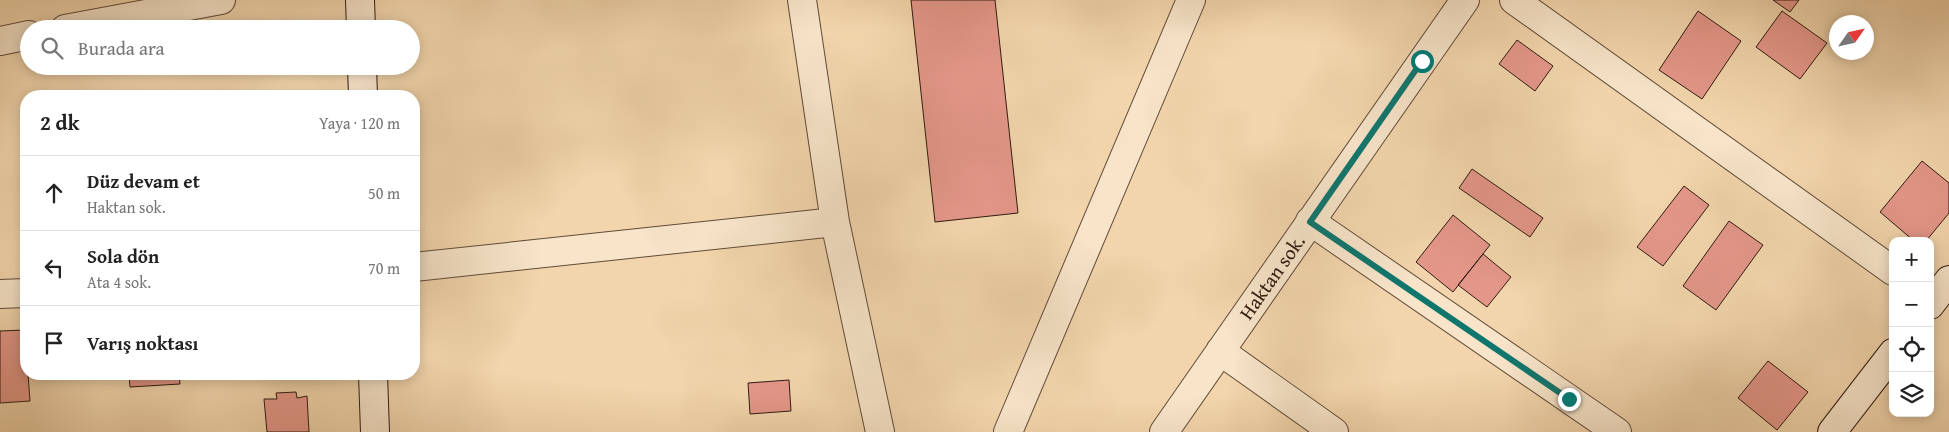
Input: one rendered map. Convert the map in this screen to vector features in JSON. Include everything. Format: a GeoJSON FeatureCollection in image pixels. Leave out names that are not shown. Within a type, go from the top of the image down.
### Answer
{"type":"FeatureCollection","features":[{"type":"Feature","properties":{"kind":"street"},"geometry":{"type":"LineString","coordinates":[[114,20],[222,0]]}},
{"type":"Feature","properties":{"kind":"street"},"geometry":{"type":"LineString","coordinates":[[360,0],[361,20]]}},
{"type":"Feature","properties":{"kind":"street"},"geometry":{"type":"LineString","coordinates":[[802,0],[836,222],[880,432]]}},
{"type":"Feature","properties":{"kind":"street"},"geometry":{"type":"LineString","coordinates":[[1008,432],[1191,0]]}},
{"type":"Feature","properties":{"kind":"street","name":"Haktan sok."},"geometry":{"type":"LineString","coordinates":[[1164,432],[1465,0]]}},
{"type":"Feature","properties":{"kind":"street"},"geometry":{"type":"LineString","coordinates":[[1514,0],[1889,268]]}},
{"type":"Feature","properties":{"kind":"street"},"geometry":{"type":"LineString","coordinates":[[0,41],[20,37]]}},
{"type":"Feature","properties":{"kind":"street"},"geometry":{"type":"LineString","coordinates":[[362,75],[363,90]]}},
{"type":"Feature","properties":{"kind":"street"},"geometry":{"type":"LineString","coordinates":[[420,266],[836,222]]}},
{"type":"Feature","properties":{"kind":"street"},"geometry":{"type":"LineString","coordinates":[[1310,222],[1617,432]]}},
{"type":"Feature","properties":{"kind":"street"},"geometry":{"type":"LineString","coordinates":[[0,294],[20,293]]}},
{"type":"Feature","properties":{"kind":"street"},"geometry":{"type":"LineString","coordinates":[[1220,351],[1334,432]]}},
{"type":"Feature","properties":{"kind":"street"},"geometry":{"type":"LineString","coordinates":[[1832,432],[1889,358]]}},
{"type":"Feature","properties":{"kind":"street"},"geometry":{"type":"LineString","coordinates":[[373,380],[375,432]]}},
{"type":"Feature","properties":{"kind":"building"},"geometry":{"type":"Polygon","coordinates":[[[911,0],[995,0],[1018,213],[935,222],[911,0]]]}},
{"type":"Feature","properties":{"kind":"building"},"geometry":{"type":"Polygon","coordinates":[[[1773,0],[1799,0],[1790,12],[1773,0]]]}},
{"type":"Feature","properties":{"kind":"building"},"geometry":{"type":"Polygon","coordinates":[[[1698,11],[1741,41],[1702,99],[1659,70],[1698,11]]]}},
{"type":"Feature","properties":{"kind":"building"},"geometry":{"type":"Polygon","coordinates":[[[1782,11],[1827,43],[1800,79],[1756,47],[1782,11]]]}},
{"type":"Feature","properties":{"kind":"building"},"geometry":{"type":"Polygon","coordinates":[[[1517,40],[1553,66],[1535,91],[1499,64],[1517,40]]]}},
{"type":"Feature","properties":{"kind":"building"},"geometry":{"type":"Polygon","coordinates":[[[1922,161],[1949,183],[1949,213],[1929,237],[1909,237],[1880,212],[1922,161]]]}},
{"type":"Feature","properties":{"kind":"building"},"geometry":{"type":"Polygon","coordinates":[[[1472,169],[1543,218],[1530,237],[1459,188],[1472,169]]]}},
{"type":"Feature","properties":{"kind":"building"},"geometry":{"type":"Polygon","coordinates":[[[1684,186],[1709,205],[1663,266],[1637,247],[1684,186]]]}},
{"type":"Feature","properties":{"kind":"building"},"geometry":{"type":"Polygon","coordinates":[[[1453,215],[1490,245],[1453,292],[1416,262],[1453,215]]]}},
{"type":"Feature","properties":{"kind":"building"},"geometry":{"type":"Polygon","coordinates":[[[1729,221],[1763,245],[1716,310],[1683,286],[1729,221]]]}},
{"type":"Feature","properties":{"kind":"building"},"geometry":{"type":"Polygon","coordinates":[[[1483,254],[1511,277],[1487,307],[1458,285],[1483,254]]]}},
{"type":"Feature","properties":{"kind":"building"},"geometry":{"type":"Polygon","coordinates":[[[20,330],[20,380],[28,380],[30,401],[0,403],[0,331],[20,330]]]}},
{"type":"Feature","properties":{"kind":"building"},"geometry":{"type":"Polygon","coordinates":[[[1768,361],[1808,392],[1777,430],[1738,398],[1768,361]]]}},
{"type":"Feature","properties":{"kind":"building"},"geometry":{"type":"Polygon","coordinates":[[[129,380],[180,380],[180,384],[130,387],[129,380]]]}},
{"type":"Feature","properties":{"kind":"building"},"geometry":{"type":"Polygon","coordinates":[[[789,380],[791,411],[750,414],[748,383],[789,380]]]}},
{"type":"Feature","properties":{"kind":"building"},"geometry":{"type":"Polygon","coordinates":[[[296,392],[297,398],[307,396],[309,432],[267,432],[264,399],[277,399],[276,393],[296,392]]]}},
{"type":"Feature","properties":{"kind":"route"},"geometry":{"type":"LineString","coordinates":[[1422,61],[1310,222],[1569,399]]}}]}
